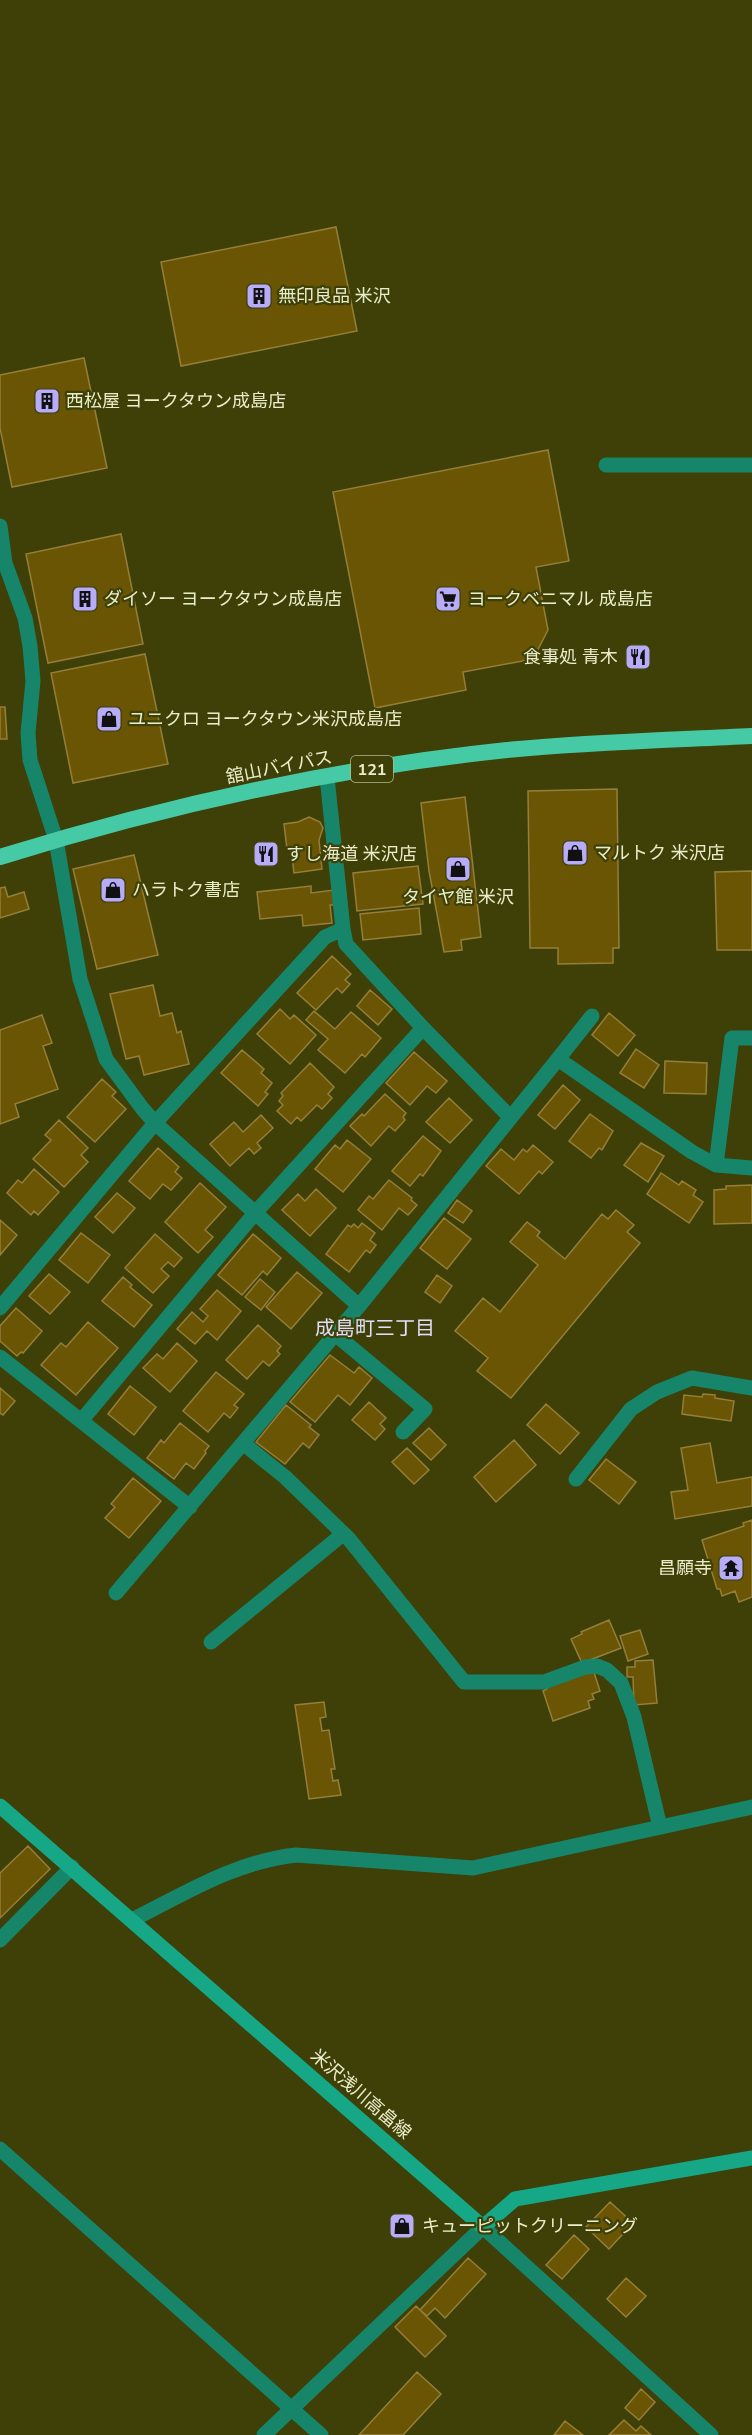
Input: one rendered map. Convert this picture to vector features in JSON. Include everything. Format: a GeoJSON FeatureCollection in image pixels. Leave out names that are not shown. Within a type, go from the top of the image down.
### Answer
{"type":"FeatureCollection","features":[{"type":"Feature","properties":{"kind":"highway","name":"舘山バイパス"},"geometry":{"type":"LineString","coordinates":[[0,857],[185,805],[426,760],[575,744],[752,736]]}},
{"type":"Feature","properties":{"kind":"main road","name":"米沢浅川高畠線"},"geometry":{"type":"LineString","coordinates":[[0,1806],[483,2227]]}},
{"type":"Feature","properties":{"kind":"main road"},"geometry":{"type":"LineString","coordinates":[[483,2227],[515,2199],[752,2158]]}},
{"type":"Feature","properties":{"kind":"street"},"geometry":{"type":"LineString","coordinates":[[606,465],[752,465]]}},
{"type":"Feature","properties":{"kind":"street"},"geometry":{"type":"LineString","coordinates":[[0,526],[6,563],[25,618],[30,645],[33,681],[28,733],[30,760],[56,840],[80,979],[106,1059],[155,1123],[358,1306]]}},
{"type":"Feature","properties":{"kind":"street"},"geometry":{"type":"LineString","coordinates":[[327,777],[346,944],[423,1028],[510,1117]]}},
{"type":"Feature","properties":{"kind":"street"},"geometry":{"type":"LineString","coordinates":[[0,1308],[155,1123],[325,937],[343,929]]}},
{"type":"Feature","properties":{"kind":"street"},"geometry":{"type":"LineString","coordinates":[[116,1593],[335,1334],[592,1016]]}},
{"type":"Feature","properties":{"kind":"street"},"geometry":{"type":"LineString","coordinates":[[81,1421],[255,1213],[423,1028]]}},
{"type":"Feature","properties":{"kind":"street"},"geometry":{"type":"LineString","coordinates":[[716,1165],[732,1038],[752,1038]]}},
{"type":"Feature","properties":{"kind":"street"},"geometry":{"type":"LineString","coordinates":[[558,1059],[692,1152],[716,1165],[752,1168]]}},
{"type":"Feature","properties":{"kind":"street"},"geometry":{"type":"LineString","coordinates":[[335,1334],[425,1409],[403,1432]]}},
{"type":"Feature","properties":{"kind":"street"},"geometry":{"type":"LineString","coordinates":[[0,1357],[189,1507]]}},
{"type":"Feature","properties":{"kind":"street"},"geometry":{"type":"LineString","coordinates":[[576,1479],[631,1409],[657,1392],[692,1378],[752,1388]]}},
{"type":"Feature","properties":{"kind":"street"},"geometry":{"type":"LineString","coordinates":[[244,1444],[285,1477],[344,1534],[464,1682],[544,1682],[585,1667],[597,1666],[608,1670],[621,1683],[634,1717],[660,1827]]}},
{"type":"Feature","properties":{"kind":"street"},"geometry":{"type":"LineString","coordinates":[[211,1642],[344,1534]]}},
{"type":"Feature","properties":{"kind":"street"},"geometry":{"type":"LineString","coordinates":[[132,1920],[239,1867],[268,1858],[296,1855],[473,1868],[752,1807]]}},
{"type":"Feature","properties":{"kind":"street"},"geometry":{"type":"LineString","coordinates":[[0,1940],[72,1867]]}},
{"type":"Feature","properties":{"kind":"street"},"geometry":{"type":"LineString","coordinates":[[0,2149],[321,2435]]}},
{"type":"Feature","properties":{"kind":"street"},"geometry":{"type":"LineString","coordinates":[[264,2435],[483,2227],[711,2435]]}},
{"type":"Feature","properties":{"kind":"building","name":"無印良品 米沢"},"geometry":{"type":"Polygon","coordinates":[[[336,227],[357,331],[181,366],[161,262],[336,227]]]}},
{"type":"Feature","properties":{"kind":"building","name":"西松屋 ヨークタウン成島店"},"geometry":{"type":"Polygon","coordinates":[[[84,358],[107,468],[12,487],[0,428],[0,375],[84,358]]]}},
{"type":"Feature","properties":{"kind":"building","name":"ヨークベニマル 成島店"},"geometry":{"type":"Polygon","coordinates":[[[548,450],[569,561],[536,567],[548,630],[533,659],[463,672],[466,690],[375,708],[333,492],[548,450]]]}},
{"type":"Feature","properties":{"kind":"building","name":"ダイソー ヨークタウン成島店"},"geometry":{"type":"Polygon","coordinates":[[[121,534],[143,644],[48,663],[26,554],[121,534]]]}},
{"type":"Feature","properties":{"kind":"building","name":"ユニクロ ヨークタウン米沢成島店"},"geometry":{"type":"Polygon","coordinates":[[[145,654],[168,764],[73,783],[51,673],[145,654]]]}},
{"type":"Feature","properties":{"kind":"building"},"geometry":{"type":"Polygon","coordinates":[[[0,707],[5,707],[7,739],[0,739],[0,707]]]}},
{"type":"Feature","properties":{"kind":"building"},"geometry":{"type":"Polygon","coordinates":[[[617,789],[619,948],[613,948],[613,963],[558,964],[558,948],[530,948],[528,791],[617,789]]]}},
{"type":"Feature","properties":{"kind":"building"},"geometry":{"type":"Polygon","coordinates":[[[465,797],[481,937],[461,940],[462,950],[444,952],[429,871],[421,803],[465,797]]]}},
{"type":"Feature","properties":{"kind":"building"},"geometry":{"type":"Polygon","coordinates":[[[309,817],[320,822],[323,828],[319,840],[322,869],[294,873],[291,848],[287,849],[284,824],[298,822],[309,817]]]}},
{"type":"Feature","properties":{"kind":"building"},"geometry":{"type":"Polygon","coordinates":[[[134,855],[158,955],[97,969],[73,869],[134,855]]]}},
{"type":"Feature","properties":{"kind":"building"},"geometry":{"type":"Polygon","coordinates":[[[418,866],[423,904],[357,911],[353,873],[418,866]]]}},
{"type":"Feature","properties":{"kind":"building"},"geometry":{"type":"Polygon","coordinates":[[[752,871],[752,950],[717,950],[715,872],[752,871]]]}},
{"type":"Feature","properties":{"kind":"building"},"geometry":{"type":"Polygon","coordinates":[[[311,886],[311,893],[334,890],[335,905],[330,905],[332,923],[303,926],[302,915],[260,919],[257,892],[311,886]]]}},
{"type":"Feature","properties":{"kind":"building"},"geometry":{"type":"Polygon","coordinates":[[[5,887],[8,897],[24,892],[29,909],[0,918],[0,888],[5,887]]]}},
{"type":"Feature","properties":{"kind":"building"},"geometry":{"type":"Polygon","coordinates":[[[419,908],[421,934],[363,940],[360,914],[419,908]]]}},
{"type":"Feature","properties":{"kind":"building"},"geometry":{"type":"Polygon","coordinates":[[[332,956],[351,974],[345,980],[350,984],[342,993],[337,988],[316,1010],[297,993],[332,956]]]}},
{"type":"Feature","properties":{"kind":"building"},"geometry":{"type":"Polygon","coordinates":[[[153,985],[160,1016],[172,1013],[177,1033],[181,1031],[189,1064],[144,1075],[139,1056],[126,1059],[110,994],[153,985]]]}},
{"type":"Feature","properties":{"kind":"building"},"geometry":{"type":"Polygon","coordinates":[[[370,990],[392,1009],[378,1025],[357,1006],[370,990]]]}},
{"type":"Feature","properties":{"kind":"building"},"geometry":{"type":"Polygon","coordinates":[[[280,1009],[290,1019],[294,1015],[316,1035],[290,1064],[257,1034],[280,1009]]]}},
{"type":"Feature","properties":{"kind":"building"},"geometry":{"type":"Polygon","coordinates":[[[314,1011],[335,1029],[351,1012],[381,1038],[365,1057],[362,1054],[345,1073],[318,1050],[328,1039],[306,1020],[314,1011]]]}},
{"type":"Feature","properties":{"kind":"building"},"geometry":{"type":"Polygon","coordinates":[[[609,1013],[635,1035],[618,1056],[592,1035],[609,1013]]]}},
{"type":"Feature","properties":{"kind":"building"},"geometry":{"type":"Polygon","coordinates":[[[42,1015],[52,1043],[43,1046],[58,1089],[15,1104],[19,1117],[0,1124],[0,1030],[42,1015]]]}},
{"type":"Feature","properties":{"kind":"building"},"geometry":{"type":"Polygon","coordinates":[[[636,1049],[659,1065],[644,1088],[620,1073],[636,1049]]]}},
{"type":"Feature","properties":{"kind":"building"},"geometry":{"type":"Polygon","coordinates":[[[242,1050],[264,1069],[261,1073],[272,1083],[265,1092],[268,1094],[258,1106],[221,1073],[242,1050]]]}},
{"type":"Feature","properties":{"kind":"building"},"geometry":{"type":"Polygon","coordinates":[[[414,1052],[447,1081],[436,1093],[427,1086],[410,1105],[386,1083],[414,1052]]]}},
{"type":"Feature","properties":{"kind":"building"},"geometry":{"type":"Polygon","coordinates":[[[665,1061],[707,1063],[706,1094],[664,1093],[665,1061]]]}},
{"type":"Feature","properties":{"kind":"building"},"geometry":{"type":"Polygon","coordinates":[[[310,1063],[334,1087],[328,1094],[332,1098],[322,1109],[317,1105],[301,1121],[297,1117],[291,1124],[277,1111],[283,1105],[279,1101],[283,1096],[281,1093],[310,1063]]]}},
{"type":"Feature","properties":{"kind":"building"},"geometry":{"type":"Polygon","coordinates":[[[102,1079],[116,1092],[112,1096],[126,1109],[95,1142],[67,1117],[102,1079]]]}},
{"type":"Feature","properties":{"kind":"building"},"geometry":{"type":"Polygon","coordinates":[[[563,1085],[580,1100],[555,1129],[538,1115],[563,1085]]]}},
{"type":"Feature","properties":{"kind":"building"},"geometry":{"type":"Polygon","coordinates":[[[385,1094],[406,1113],[403,1117],[405,1120],[395,1131],[389,1126],[371,1146],[350,1126],[362,1114],[364,1116],[385,1094]]]}},
{"type":"Feature","properties":{"kind":"building"},"geometry":{"type":"Polygon","coordinates":[[[449,1098],[472,1120],[450,1143],[426,1122],[449,1098]]]}},
{"type":"Feature","properties":{"kind":"building"},"geometry":{"type":"Polygon","coordinates":[[[590,1114],[613,1131],[602,1150],[599,1148],[591,1158],[569,1141],[590,1114]]]}},
{"type":"Feature","properties":{"kind":"building"},"geometry":{"type":"Polygon","coordinates":[[[261,1115],[273,1128],[257,1143],[261,1148],[254,1154],[249,1148],[230,1166],[210,1144],[234,1122],[243,1132],[261,1115]]]}},
{"type":"Feature","properties":{"kind":"building"},"geometry":{"type":"Polygon","coordinates":[[[59,1120],[88,1148],[81,1155],[88,1162],[64,1187],[33,1159],[51,1140],[45,1135],[59,1120]]]}},
{"type":"Feature","properties":{"kind":"building"},"geometry":{"type":"Polygon","coordinates":[[[423,1136],[441,1151],[423,1176],[420,1174],[410,1186],[392,1171],[423,1136]]]}},
{"type":"Feature","properties":{"kind":"building"},"geometry":{"type":"Polygon","coordinates":[[[347,1140],[371,1159],[343,1192],[315,1169],[335,1145],[340,1149],[347,1140]]]}},
{"type":"Feature","properties":{"kind":"building"},"geometry":{"type":"Polygon","coordinates":[[[641,1143],[664,1156],[648,1182],[624,1165],[641,1143]]]}},
{"type":"Feature","properties":{"kind":"building"},"geometry":{"type":"Polygon","coordinates":[[[533,1145],[553,1162],[542,1174],[539,1171],[519,1194],[486,1166],[501,1149],[514,1160],[523,1149],[527,1152],[533,1145]]]}},
{"type":"Feature","properties":{"kind":"building"},"geometry":{"type":"Polygon","coordinates":[[[158,1148],[179,1167],[175,1172],[182,1178],[171,1190],[163,1184],[150,1199],[129,1181],[158,1148]]]}},
{"type":"Feature","properties":{"kind":"building"},"geometry":{"type":"Polygon","coordinates":[[[34,1169],[59,1192],[38,1215],[34,1211],[31,1215],[7,1193],[18,1180],[22,1183],[34,1169]]]}},
{"type":"Feature","properties":{"kind":"building"},"geometry":{"type":"Polygon","coordinates":[[[661,1173],[679,1185],[682,1181],[696,1190],[693,1195],[703,1202],[689,1223],[647,1194],[661,1173]]]}},
{"type":"Feature","properties":{"kind":"building"},"geometry":{"type":"Polygon","coordinates":[[[389,1180],[412,1198],[411,1200],[417,1205],[408,1215],[399,1208],[382,1230],[358,1210],[369,1196],[373,1199],[389,1180]]]}},
{"type":"Feature","properties":{"kind":"building"},"geometry":{"type":"Polygon","coordinates":[[[200,1183],[226,1207],[205,1230],[213,1237],[198,1253],[165,1222],[200,1183]]]}},
{"type":"Feature","properties":{"kind":"building"},"geometry":{"type":"Polygon","coordinates":[[[752,1185],[752,1223],[714,1224],[714,1190],[726,1189],[726,1186],[752,1185]]]}},
{"type":"Feature","properties":{"kind":"building"},"geometry":{"type":"Polygon","coordinates":[[[316,1189],[336,1208],[310,1236],[282,1210],[298,1194],[305,1201],[316,1189]]]}},
{"type":"Feature","properties":{"kind":"building"},"geometry":{"type":"Polygon","coordinates":[[[117,1193],[135,1208],[113,1233],[95,1217],[117,1193]]]}},
{"type":"Feature","properties":{"kind":"building"},"geometry":{"type":"Polygon","coordinates":[[[457,1200],[472,1211],[463,1223],[448,1213],[457,1200]]]}},
{"type":"Feature","properties":{"kind":"building"},"geometry":{"type":"Polygon","coordinates":[[[616,1210],[634,1225],[627,1232],[640,1243],[511,1398],[477,1371],[488,1358],[455,1331],[483,1298],[500,1312],[538,1265],[510,1242],[527,1222],[540,1232],[537,1236],[565,1259],[602,1214],[608,1219],[616,1210]]]}},
{"type":"Feature","properties":{"kind":"building"},"geometry":{"type":"Polygon","coordinates":[[[444,1218],[471,1239],[447,1269],[420,1248],[444,1218]]]}},
{"type":"Feature","properties":{"kind":"building"},"geometry":{"type":"Polygon","coordinates":[[[0,1220],[17,1235],[0,1255],[0,1220]]]}},
{"type":"Feature","properties":{"kind":"building"},"geometry":{"type":"Polygon","coordinates":[[[362,1223],[375,1233],[370,1240],[376,1245],[370,1253],[366,1250],[349,1272],[326,1254],[348,1225],[351,1227],[354,1224],[358,1228],[362,1223]]]}},
{"type":"Feature","properties":{"kind":"building"},"geometry":{"type":"Polygon","coordinates":[[[81,1233],[110,1255],[88,1283],[59,1260],[81,1233]]]}},
{"type":"Feature","properties":{"kind":"building"},"geometry":{"type":"Polygon","coordinates":[[[155,1234],[182,1258],[174,1267],[168,1262],[161,1269],[169,1276],[153,1293],[125,1268],[155,1234]]]}},
{"type":"Feature","properties":{"kind":"building"},"geometry":{"type":"Polygon","coordinates":[[[253,1234],[281,1258],[267,1275],[263,1271],[242,1295],[218,1275],[253,1234]]]}},
{"type":"Feature","properties":{"kind":"building"},"geometry":{"type":"Polygon","coordinates":[[[297,1272],[322,1293],[291,1329],[266,1307],[297,1272]]]}},
{"type":"Feature","properties":{"kind":"building"},"geometry":{"type":"Polygon","coordinates":[[[49,1274],[70,1292],[50,1314],[29,1296],[49,1274]]]}},
{"type":"Feature","properties":{"kind":"building"},"geometry":{"type":"Polygon","coordinates":[[[437,1275],[452,1286],[440,1303],[425,1292],[437,1275]]]}},
{"type":"Feature","properties":{"kind":"building"},"geometry":{"type":"Polygon","coordinates":[[[123,1277],[132,1285],[130,1287],[152,1305],[134,1327],[102,1301],[123,1277]]]}},
{"type":"Feature","properties":{"kind":"building"},"geometry":{"type":"Polygon","coordinates":[[[260,1279],[275,1292],[261,1310],[245,1297],[260,1279]]]}},
{"type":"Feature","properties":{"kind":"building"},"geometry":{"type":"Polygon","coordinates":[[[217,1290],[241,1311],[217,1340],[207,1331],[195,1344],[177,1329],[192,1312],[203,1322],[208,1316],[200,1309],[217,1290]]]}},
{"type":"Feature","properties":{"kind":"building"},"geometry":{"type":"Polygon","coordinates":[[[16,1308],[42,1331],[23,1353],[17,1356],[0,1341],[0,1326],[16,1308]]]}},
{"type":"Feature","properties":{"kind":"building"},"geometry":{"type":"Polygon","coordinates":[[[88,1322],[118,1348],[76,1395],[41,1365],[61,1343],[66,1347],[88,1322]]]}},
{"type":"Feature","properties":{"kind":"building"},"geometry":{"type":"Polygon","coordinates":[[[258,1325],[281,1346],[277,1351],[280,1354],[269,1366],[263,1361],[247,1379],[226,1360],[258,1325]]]}},
{"type":"Feature","properties":{"kind":"building"},"geometry":{"type":"Polygon","coordinates":[[[177,1343],[197,1361],[170,1392],[143,1368],[157,1354],[163,1359],[177,1343]]]}},
{"type":"Feature","properties":{"kind":"building"},"geometry":{"type":"Polygon","coordinates":[[[330,1355],[354,1373],[359,1367],[372,1378],[350,1405],[338,1395],[315,1422],[290,1402],[330,1355]]]}},
{"type":"Feature","properties":{"kind":"building"},"geometry":{"type":"Polygon","coordinates":[[[216,1372],[244,1394],[234,1405],[238,1408],[230,1418],[224,1413],[208,1432],[183,1411],[216,1372]]]}},
{"type":"Feature","properties":{"kind":"building"},"geometry":{"type":"Polygon","coordinates":[[[130,1386],[156,1407],[134,1435],[108,1414],[130,1386]]]}},
{"type":"Feature","properties":{"kind":"building"},"geometry":{"type":"Polygon","coordinates":[[[0,1388],[15,1401],[3,1415],[0,1413],[0,1388]]]}},
{"type":"Feature","properties":{"kind":"building"},"geometry":{"type":"Polygon","coordinates":[[[703,1394],[734,1401],[731,1421],[682,1414],[684,1395],[702,1397],[703,1394]]]}},
{"type":"Feature","properties":{"kind":"building"},"geometry":{"type":"Polygon","coordinates":[[[369,1402],[386,1418],[380,1424],[385,1429],[375,1440],[352,1420],[369,1402]]]}},
{"type":"Feature","properties":{"kind":"building"},"geometry":{"type":"Polygon","coordinates":[[[546,1404],[579,1433],[560,1454],[527,1425],[546,1404]]]}},
{"type":"Feature","properties":{"kind":"building"},"geometry":{"type":"Polygon","coordinates":[[[286,1405],[311,1425],[309,1427],[319,1435],[309,1448],[303,1443],[285,1464],[256,1442],[286,1405]]]}},
{"type":"Feature","properties":{"kind":"building"},"geometry":{"type":"Polygon","coordinates":[[[180,1423],[209,1446],[194,1469],[186,1463],[174,1479],[147,1458],[161,1440],[164,1443],[180,1423]]]}},
{"type":"Feature","properties":{"kind":"building"},"geometry":{"type":"Polygon","coordinates":[[[429,1428],[446,1445],[431,1460],[413,1443],[429,1428]]]}},
{"type":"Feature","properties":{"kind":"building"},"geometry":{"type":"Polygon","coordinates":[[[514,1440],[536,1465],[496,1502],[474,1477],[514,1440]]]}},
{"type":"Feature","properties":{"kind":"building"},"geometry":{"type":"Polygon","coordinates":[[[710,1443],[717,1483],[752,1477],[752,1506],[675,1519],[671,1492],[688,1490],[681,1448],[710,1443]]]}},
{"type":"Feature","properties":{"kind":"building"},"geometry":{"type":"Polygon","coordinates":[[[407,1448],[429,1470],[414,1484],[392,1462],[407,1448]]]}},
{"type":"Feature","properties":{"kind":"building"},"geometry":{"type":"Polygon","coordinates":[[[606,1459],[636,1482],[619,1504],[589,1480],[606,1459]]]}},
{"type":"Feature","properties":{"kind":"building"},"geometry":{"type":"Polygon","coordinates":[[[133,1478],[161,1501],[129,1538],[105,1518],[115,1507],[111,1504],[133,1478]]]}},
{"type":"Feature","properties":{"kind":"building","name":"昌願寺"},"geometry":{"type":"Polygon","coordinates":[[[752,1520],[752,1597],[739,1602],[735,1591],[722,1596],[720,1589],[717,1589],[702,1540],[744,1526],[743,1523],[752,1520]]]}},
{"type":"Feature","properties":{"kind":"building"},"geometry":{"type":"Polygon","coordinates":[[[609,1620],[621,1648],[582,1663],[571,1639],[609,1620]]]}},
{"type":"Feature","properties":{"kind":"building"},"geometry":{"type":"Polygon","coordinates":[[[640,1630],[648,1654],[628,1661],[620,1636],[640,1630]]]}},
{"type":"Feature","properties":{"kind":"building"},"geometry":{"type":"Polygon","coordinates":[[[653,1660],[657,1703],[634,1705],[633,1677],[627,1677],[627,1667],[635,1667],[635,1661],[653,1660]]]}},
{"type":"Feature","properties":{"kind":"building"},"geometry":{"type":"Polygon","coordinates":[[[593,1669],[600,1691],[592,1694],[594,1699],[588,1701],[590,1708],[553,1721],[543,1691],[547,1689],[545,1685],[593,1669]]]}},
{"type":"Feature","properties":{"kind":"building"},"geometry":{"type":"Polygon","coordinates":[[[324,1702],[326,1717],[320,1718],[322,1731],[329,1730],[335,1769],[331,1769],[333,1781],[338,1780],[341,1795],[309,1799],[295,1705],[324,1702]]]}},
{"type":"Feature","properties":{"kind":"building"},"geometry":{"type":"Polygon","coordinates":[[[28,1846],[50,1869],[0,1918],[0,1873],[28,1846]]]}},
{"type":"Feature","properties":{"kind":"building"},"geometry":{"type":"Polygon","coordinates":[[[610,2202],[633,2223],[609,2249],[586,2227],[610,2202]]]}},
{"type":"Feature","properties":{"kind":"building"},"geometry":{"type":"Polygon","coordinates":[[[574,2235],[589,2249],[562,2279],[546,2265],[574,2235]]]}},
{"type":"Feature","properties":{"kind":"building"},"geometry":{"type":"Polygon","coordinates":[[[468,2258],[486,2274],[445,2318],[435,2308],[427,2316],[420,2310],[468,2258]]]}},
{"type":"Feature","properties":{"kind":"building"},"geometry":{"type":"Polygon","coordinates":[[[626,2278],[646,2296],[626,2317],[607,2299],[626,2278]]]}},
{"type":"Feature","properties":{"kind":"building"},"geometry":{"type":"Polygon","coordinates":[[[416,2306],[446,2336],[425,2357],[395,2327],[416,2306]]]}},
{"type":"Feature","properties":{"kind":"building"},"geometry":{"type":"Polygon","coordinates":[[[417,2372],[441,2394],[403,2435],[359,2435],[417,2372]]]}},
{"type":"Feature","properties":{"kind":"building"},"geometry":{"type":"Polygon","coordinates":[[[641,2389],[655,2402],[639,2420],[625,2408],[641,2389]]]}},
{"type":"Feature","properties":{"kind":"building"},"geometry":{"type":"Polygon","coordinates":[[[624,2420],[636,2431],[641,2426],[651,2435],[609,2435],[624,2420]]]}},
{"type":"Feature","properties":{"kind":"building"},"geometry":{"type":"Polygon","coordinates":[[[565,2421],[583,2435],[554,2435],[565,2421]]]}},
{"type":"Feature","properties":{"kind":"place","name":"無印良品 米沢"},"geometry":{"type":"Point","coordinates":[259,296]}},
{"type":"Feature","properties":{"kind":"place","name":"西松屋 ヨークタウン成島店"},"geometry":{"type":"Point","coordinates":[47,401]}},
{"type":"Feature","properties":{"kind":"place","name":"ダイソー ヨークタウン成島店"},"geometry":{"type":"Point","coordinates":[85,599]}},
{"type":"Feature","properties":{"kind":"place","name":"ヨークベニマル 成島店"},"geometry":{"type":"Point","coordinates":[448,599]}},
{"type":"Feature","properties":{"kind":"place","name":"食事処 青木"},"geometry":{"type":"Point","coordinates":[638,657]}},
{"type":"Feature","properties":{"kind":"place","name":"ユニクロ ヨークタウン米沢成島店"},"geometry":{"type":"Point","coordinates":[109,719]}},
{"type":"Feature","properties":{"kind":"place","name":"マルトク 米沢店"},"geometry":{"type":"Point","coordinates":[575,853]}},
{"type":"Feature","properties":{"kind":"place","name":"すし海道 米沢店"},"geometry":{"type":"Point","coordinates":[266,854]}},
{"type":"Feature","properties":{"kind":"place","name":"タイヤ館 米沢"},"geometry":{"type":"Point","coordinates":[458,869]}},
{"type":"Feature","properties":{"kind":"place","name":"ハラトク書店"},"geometry":{"type":"Point","coordinates":[113,890]}},
{"type":"Feature","properties":{"kind":"place","name":"昌願寺"},"geometry":{"type":"Point","coordinates":[731,1568]}},
{"type":"Feature","properties":{"kind":"place","name":"キューピットクリーニング"},"geometry":{"type":"Point","coordinates":[402,2226]}},
{"type":"Feature","properties":{"kind":"district","name":"成島町三丁目"},"geometry":{"type":"Point","coordinates":[375,1328]}}]}
